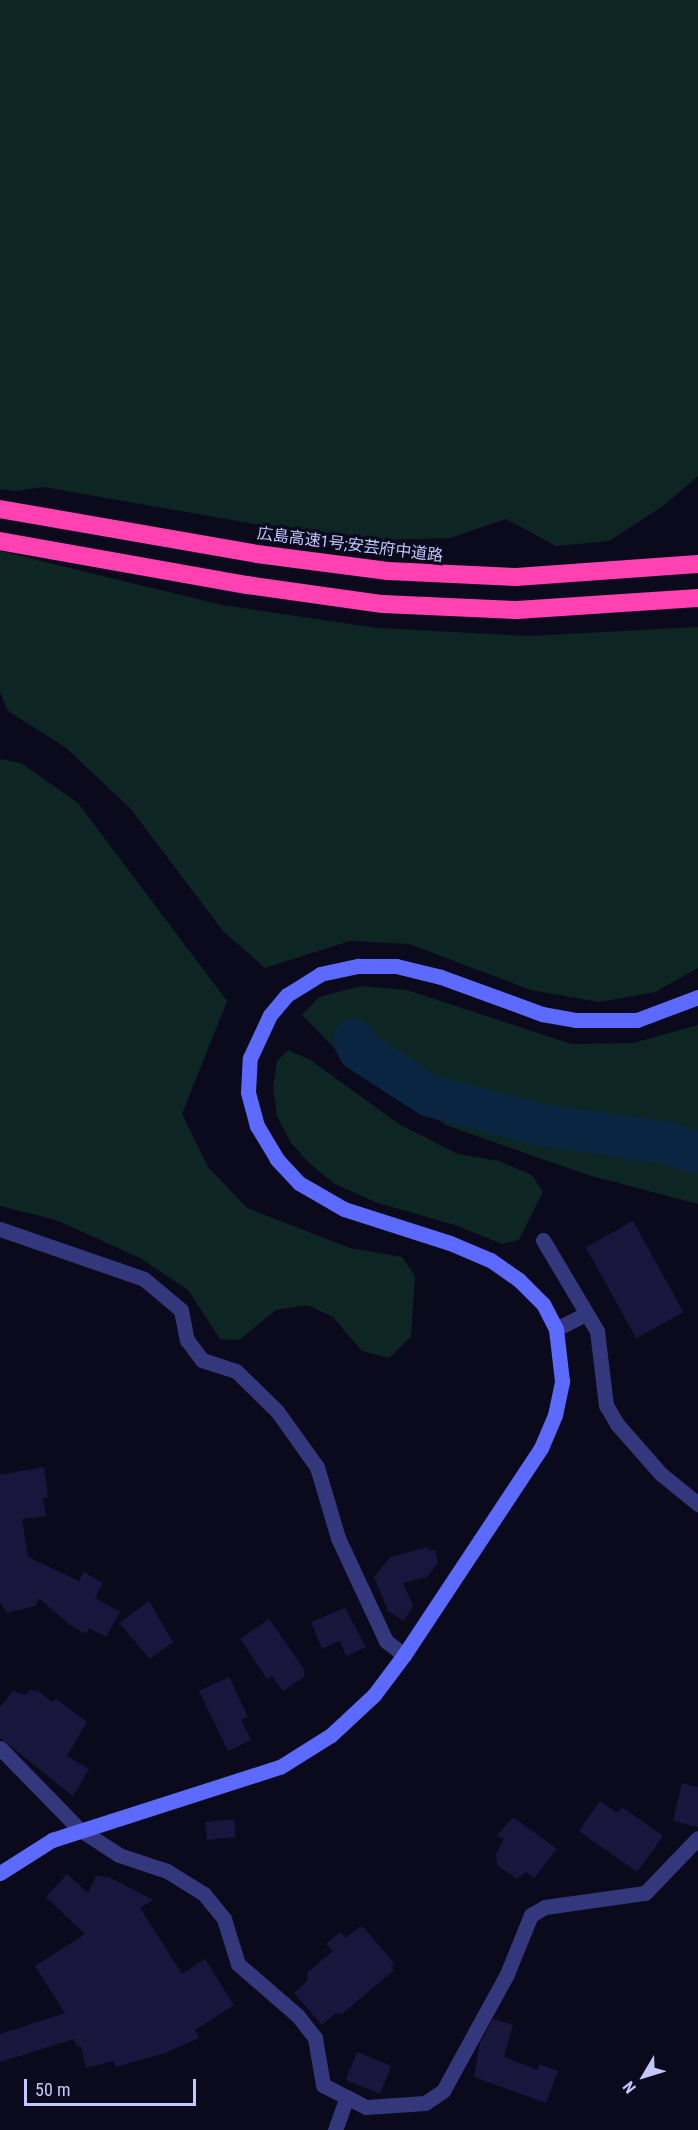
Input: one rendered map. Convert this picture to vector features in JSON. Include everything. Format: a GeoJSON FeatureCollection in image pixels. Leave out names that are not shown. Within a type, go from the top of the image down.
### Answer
{"type":"FeatureCollection","features":[{"type":"Feature","properties":{"kind":"highway","name":"広島高速1号;安芸府中道路"},"geometry":{"type":"LineString","coordinates":[[0,508],[257,554],[452,576],[581,575],[698,564]]}},
{"type":"Feature","properties":{"kind":"highway"},"geometry":{"type":"LineString","coordinates":[[0,541],[247,585],[383,604],[528,609],[698,598]]}},
{"type":"Feature","properties":{"kind":"street"},"geometry":{"type":"LineString","coordinates":[[0,1873],[21,1857],[79,1829],[209,1793],[280,1767],[331,1736],[374,1695],[404,1655],[541,1448],[555,1415],[562,1382],[556,1329],[543,1304],[519,1280],[490,1260],[344,1209],[299,1183],[277,1159],[257,1126],[248,1092],[250,1058],[258,1036],[287,995],[320,974],[359,966],[396,966],[441,977],[542,1014],[576,1020],[637,1020],[698,997]]}},
{"type":"Feature","properties":{"kind":"street"},"geometry":{"type":"LineString","coordinates":[[0,1229],[144,1279],[181,1310],[187,1340],[202,1360],[236,1371],[277,1411],[317,1467],[338,1538],[386,1641],[404,1655]]}},
{"type":"Feature","properties":{"kind":"street"},"geometry":{"type":"LineString","coordinates":[[543,1240],[597,1331],[606,1405],[611,1415],[661,1474],[698,1504]]}},
{"type":"Feature","properties":{"kind":"street"},"geometry":{"type":"LineString","coordinates":[[556,1329],[586,1314]]}},
{"type":"Feature","properties":{"kind":"street"},"geometry":{"type":"LineString","coordinates":[[0,1748],[79,1829],[119,1855],[167,1871],[204,1894],[224,1919],[238,1964],[298,2016],[315,2038],[323,2085],[345,2103],[366,2107],[425,2103],[443,2091],[507,1974],[531,1915],[545,1907],[645,1893],[698,1838]]}},
{"type":"Feature","properties":{"kind":"street"},"geometry":{"type":"LineString","coordinates":[[335,2130],[345,2103]]}},
{"type":"Feature","properties":{"kind":"green space"},"geometry":{"type":"Polygon","coordinates":[[[0,0],[698,0],[698,476],[663,506],[609,541],[556,546],[506,519],[450,538],[382,540],[271,527],[44,487],[15,491],[0,489],[0,0]]]}},
{"type":"Feature","properties":{"kind":"green space"},"geometry":{"type":"Polygon","coordinates":[[[0,551],[222,605],[377,628],[529,636],[698,627],[698,968],[655,992],[599,1002],[531,990],[409,944],[350,941],[265,968],[223,931],[130,808],[65,747],[8,711],[0,692],[0,551]]]}},
{"type":"Feature","properties":{"kind":"green space"},"geometry":{"type":"Polygon","coordinates":[[[0,759],[21,763],[78,803],[227,1001],[182,1114],[208,1167],[247,1208],[350,1248],[402,1257],[415,1276],[411,1336],[389,1358],[362,1351],[333,1317],[307,1305],[276,1310],[239,1340],[220,1339],[188,1290],[140,1258],[56,1220],[0,1206],[0,759]]]}},
{"type":"Feature","properties":{"kind":"green space"},"geometry":{"type":"Polygon","coordinates":[[[361,986],[407,990],[571,1044],[633,1043],[698,1025],[698,1204],[588,1175],[448,1126],[341,1055],[302,1015],[319,997],[361,986]]]}},
{"type":"Feature","properties":{"kind":"green space"},"geometry":{"type":"Polygon","coordinates":[[[288,1050],[309,1059],[399,1124],[458,1154],[499,1161],[532,1175],[543,1192],[519,1240],[502,1244],[458,1226],[375,1202],[335,1184],[310,1164],[291,1143],[277,1116],[273,1087],[277,1061],[288,1050]]]}},
{"type":"Feature","properties":{"kind":"building"},"geometry":{"type":"Polygon","coordinates":[[[633,1221],[683,1312],[636,1338],[586,1247],[633,1221]]]}},
{"type":"Feature","properties":{"kind":"building"},"geometry":{"type":"Polygon","coordinates":[[[44,1467],[48,1497],[43,1498],[46,1516],[22,1519],[28,1557],[79,1581],[84,1572],[103,1583],[95,1598],[120,1612],[106,1637],[89,1628],[86,1634],[70,1625],[39,1598],[35,1606],[7,1613],[0,1602],[0,1475],[44,1467]]]}},
{"type":"Feature","properties":{"kind":"building"},"geometry":{"type":"Polygon","coordinates":[[[428,1547],[429,1551],[435,1550],[438,1563],[427,1577],[403,1583],[413,1606],[404,1621],[388,1611],[374,1577],[390,1557],[428,1547]]]}},
{"type":"Feature","properties":{"kind":"building"},"geometry":{"type":"Polygon","coordinates":[[[149,1601],[173,1642],[150,1659],[119,1623],[149,1601]]]}},
{"type":"Feature","properties":{"kind":"building"},"geometry":{"type":"Polygon","coordinates":[[[345,1608],[366,1647],[346,1656],[340,1641],[322,1649],[311,1622],[345,1608]]]}},
{"type":"Feature","properties":{"kind":"building"},"geometry":{"type":"Polygon","coordinates":[[[269,1619],[304,1669],[304,1677],[283,1691],[272,1676],[267,1679],[240,1639],[269,1619]]]}},
{"type":"Feature","properties":{"kind":"building"},"geometry":{"type":"Polygon","coordinates":[[[229,1677],[248,1717],[241,1720],[251,1740],[228,1751],[199,1691],[229,1677]]]}},
{"type":"Feature","properties":{"kind":"building"},"geometry":{"type":"Polygon","coordinates":[[[30,1690],[40,1692],[52,1702],[56,1699],[87,1722],[67,1756],[89,1769],[73,1796],[0,1738],[0,1707],[13,1691],[25,1695],[30,1690]]]}},
{"type":"Feature","properties":{"kind":"building"},"geometry":{"type":"Polygon","coordinates":[[[682,1783],[698,1787],[698,1827],[673,1821],[682,1783]]]}},
{"type":"Feature","properties":{"kind":"building"},"geometry":{"type":"Polygon","coordinates":[[[600,1801],[617,1813],[622,1807],[663,1836],[637,1872],[579,1831],[600,1801]]]}},
{"type":"Feature","properties":{"kind":"building"},"geometry":{"type":"Polygon","coordinates":[[[513,1817],[557,1849],[534,1878],[526,1872],[517,1879],[497,1865],[496,1854],[504,1839],[497,1835],[513,1817]]]}},
{"type":"Feature","properties":{"kind":"building"},"geometry":{"type":"Polygon","coordinates":[[[234,1819],[236,1837],[207,1840],[205,1822],[234,1819]]]}},
{"type":"Feature","properties":{"kind":"building"},"geometry":{"type":"Polygon","coordinates":[[[67,1874],[88,1893],[96,1876],[109,1877],[153,1900],[140,1908],[182,1974],[205,1959],[234,2005],[195,2030],[199,2038],[165,2053],[116,2067],[114,2061],[86,2068],[81,2046],[77,2047],[74,2039],[0,2062],[0,2034],[65,2013],[35,1966],[85,1934],[46,1897],[67,1874]]]}},
{"type":"Feature","properties":{"kind":"building"},"geometry":{"type":"Polygon","coordinates":[[[359,1927],[363,1927],[394,1963],[391,1967],[394,1970],[342,2014],[336,2013],[322,2025],[294,1993],[308,1980],[307,1973],[333,1951],[326,1944],[340,1932],[346,1938],[359,1927]]]}},
{"type":"Feature","properties":{"kind":"building"},"geometry":{"type":"Polygon","coordinates":[[[493,2019],[513,2025],[504,2057],[537,2070],[540,2064],[558,2071],[546,2103],[474,2077],[480,2043],[493,2019]]]}},
{"type":"Feature","properties":{"kind":"building"},"geometry":{"type":"Polygon","coordinates":[[[357,2052],[391,2066],[380,2094],[346,2080],[357,2052]]]}},
{"type":"Feature","properties":{"kind":"waterway"},"geometry":{"type":"LineString","coordinates":[[354,1040],[359,1050],[430,1096],[537,1124],[672,1144],[698,1153]]}}]}
